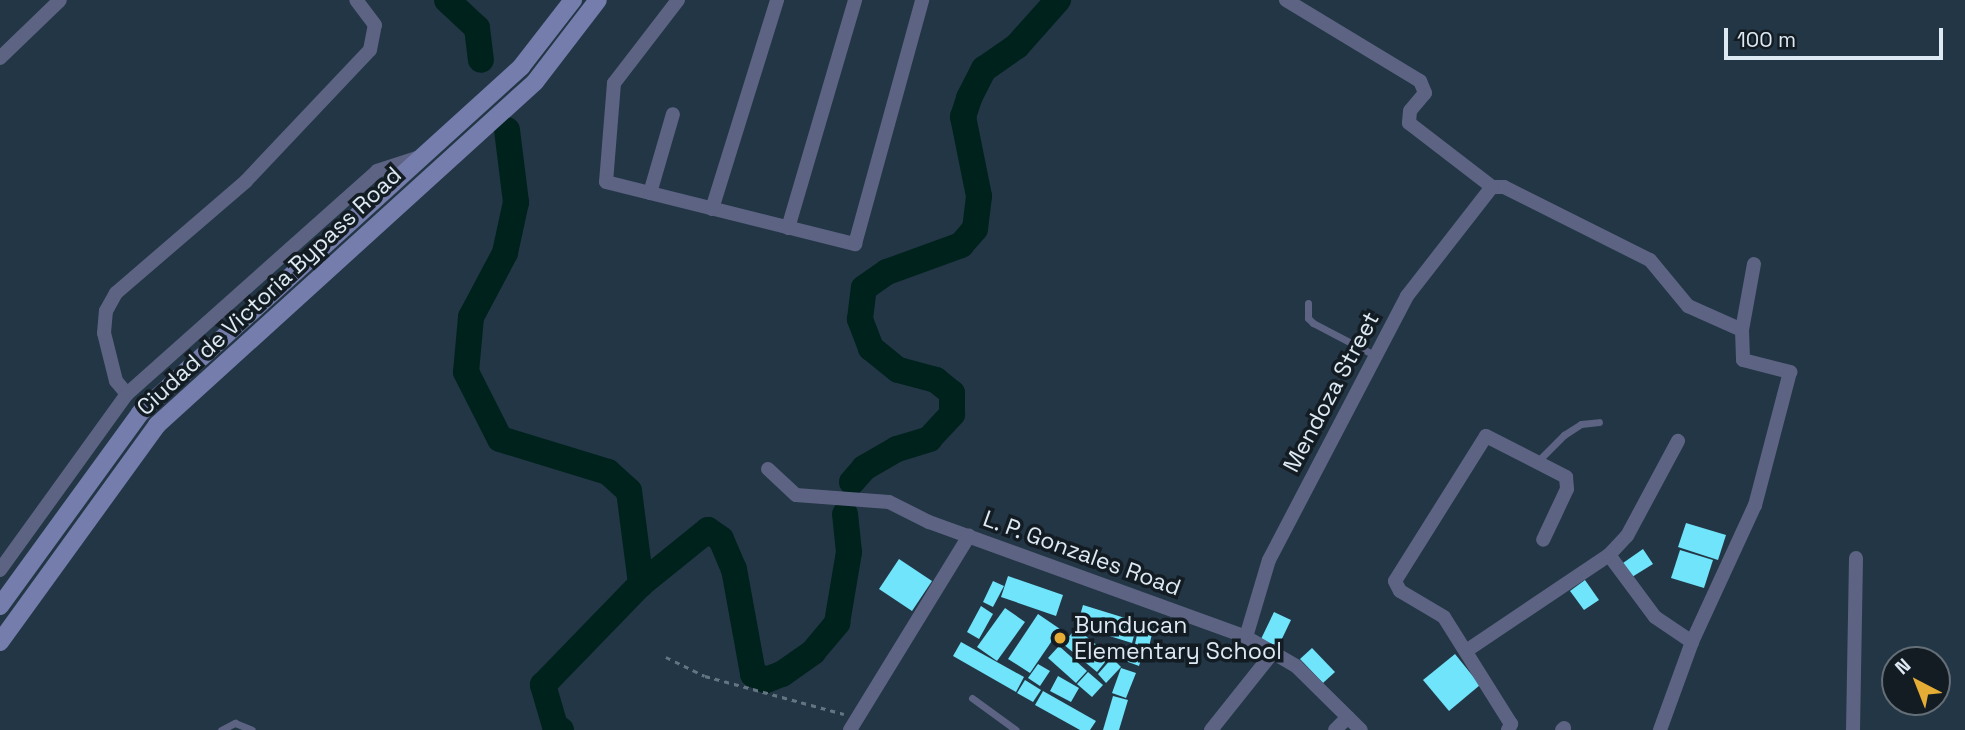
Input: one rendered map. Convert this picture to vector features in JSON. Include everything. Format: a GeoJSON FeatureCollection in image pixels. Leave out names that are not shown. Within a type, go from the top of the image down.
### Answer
{"type":"FeatureCollection","features":[{"type":"Feature","properties":{"kind":"main road","name":"Ciudad de Victoria Bypass Road"},"geometry":{"type":"LineString","coordinates":[[0,606],[140,413],[521,67],[573,0]]}},
{"type":"Feature","properties":{"kind":"main road","name":"Ciudad de Victoria Bypass Road"},"geometry":{"type":"LineString","coordinates":[[0,642],[157,425],[535,82],[598,0]]}},
{"type":"Feature","properties":{"kind":"main road"},"geometry":{"type":"LineString","coordinates":[[521,67],[535,82]]}},
{"type":"Feature","properties":{"kind":"main road"},"geometry":{"type":"LineString","coordinates":[[460,122],[474,137]]}},
{"type":"Feature","properties":{"kind":"street"},"geometry":{"type":"LineString","coordinates":[[0,58],[60,0]]}},
{"type":"Feature","properties":{"kind":"street"},"geometry":{"type":"LineString","coordinates":[[127,394],[116,381],[104,333],[106,311],[116,293],[246,181],[370,50],[375,25],[356,0]]}},
{"type":"Feature","properties":{"kind":"street"},"geometry":{"type":"LineString","coordinates":[[678,0],[614,83],[606,182],[855,244],[922,0]]}},
{"type":"Feature","properties":{"kind":"street"},"geometry":{"type":"LineString","coordinates":[[712,209],[777,0]]}},
{"type":"Feature","properties":{"kind":"street"},"geometry":{"type":"LineString","coordinates":[[788,228],[855,0]]}},
{"type":"Feature","properties":{"kind":"street"},"geometry":{"type":"LineString","coordinates":[[1286,0],[1420,81],[1425,93],[1410,111],[1409,123],[1492,187],[1504,187],[1650,260],[1688,306],[1742,330]]}},
{"type":"Feature","properties":{"kind":"street"},"geometry":{"type":"LineString","coordinates":[[650,193],[673,114]]}},
{"type":"Feature","properties":{"kind":"street","name":"Ciudad de Victoria Bypass Road"},"geometry":{"type":"LineString","coordinates":[[0,570],[127,394],[377,171],[418,158]]}},
{"type":"Feature","properties":{"kind":"street","name":"Mendoza Street"},"geometry":{"type":"LineString","coordinates":[[1246,637],[1269,560],[1407,296],[1492,187]]}},
{"type":"Feature","properties":{"kind":"street"},"geometry":{"type":"LineString","coordinates":[[1660,730],[1692,642],[1755,505],[1792,380],[1784,367],[1743,360],[1742,330],[1755,264]]}},
{"type":"Feature","properties":{"kind":"street"},"geometry":{"type":"LineString","coordinates":[[1508,730],[1511,724],[1444,617],[1397,589],[1397,577],[1482,438],[1494,436],[1566,477],[1568,485],[1543,540]]}},
{"type":"Feature","properties":{"kind":"street"},"geometry":{"type":"LineString","coordinates":[[1465,651],[1609,555],[1627,536],[1678,441]]}},
{"type":"Feature","properties":{"kind":"street","name":"L. P. Gonzales Road"},"geometry":{"type":"LineString","coordinates":[[768,468],[796,495],[889,502],[969,536],[1246,637],[1274,651],[1361,730]]}},
{"type":"Feature","properties":{"kind":"street"},"geometry":{"type":"LineString","coordinates":[[854,724],[969,536]]}},
{"type":"Feature","properties":{"kind":"street"},"geometry":{"type":"LineString","coordinates":[[1609,555],[1655,617],[1692,642]]}},
{"type":"Feature","properties":{"kind":"street"},"geometry":{"type":"LineString","coordinates":[[1853,730],[1856,558]]}},
{"type":"Feature","properties":{"kind":"street"},"geometry":{"type":"LineString","coordinates":[[1211,730],[1274,651]]}},
{"type":"Feature","properties":{"kind":"street"},"geometry":{"type":"LineString","coordinates":[[1335,730],[1348,717]]}},
{"type":"Feature","properties":{"kind":"lane"},"geometry":{"type":"LineString","coordinates":[[1308,303],[1308,318],[1313,323],[1376,356]]}},
{"type":"Feature","properties":{"kind":"lane"},"geometry":{"type":"LineString","coordinates":[[1538,461],[1564,435],[1581,424],[1600,422]]}},
{"type":"Feature","properties":{"kind":"lane"},"geometry":{"type":"LineString","coordinates":[[972,698],[1016,730]]}},
{"type":"Feature","properties":{"kind":"lane"},"geometry":{"type":"LineString","coordinates":[[221,730],[235,723],[252,730]]}},
{"type":"Feature","properties":{"kind":"path"},"geometry":{"type":"LineString","coordinates":[[666,657],[705,676],[854,724]]}},
{"type":"Feature","properties":{"kind":"building"},"geometry":{"type":"Polygon","coordinates":[[[1686,523],[1726,535],[1718,560],[1678,547],[1686,523]]]}},
{"type":"Feature","properties":{"kind":"building"},"geometry":{"type":"Polygon","coordinates":[[[1643,549],[1653,564],[1632,577],[1623,563],[1643,549]]]}},
{"type":"Feature","properties":{"kind":"building"},"geometry":{"type":"Polygon","coordinates":[[[1680,550],[1713,560],[1704,588],[1671,578],[1680,550]]]}},
{"type":"Feature","properties":{"kind":"building"},"geometry":{"type":"Polygon","coordinates":[[[899,559],[932,581],[912,611],[879,589],[899,559]]]}},
{"type":"Feature","properties":{"kind":"building"},"geometry":{"type":"Polygon","coordinates":[[[1008,576],[1063,595],[1056,616],[1001,597],[1008,576]]]}},
{"type":"Feature","properties":{"kind":"building"},"geometry":{"type":"Polygon","coordinates":[[[1585,580],[1599,600],[1584,610],[1570,591],[1585,580]]]}},
{"type":"Feature","properties":{"kind":"building"},"geometry":{"type":"Polygon","coordinates":[[[993,581],[1004,586],[993,607],[983,602],[993,581]]]}},
{"type":"Feature","properties":{"kind":"building"},"geometry":{"type":"Polygon","coordinates":[[[1083,605],[1138,622],[1132,643],[1077,626],[1083,605]]]}},
{"type":"Feature","properties":{"kind":"building"},"geometry":{"type":"Polygon","coordinates":[[[981,606],[993,614],[979,639],[967,632],[981,606]]]}},
{"type":"Feature","properties":{"kind":"building"},"geometry":{"type":"Polygon","coordinates":[[[1005,608],[1025,622],[997,661],[977,647],[1005,608]]]}},
{"type":"Feature","properties":{"kind":"building"},"geometry":{"type":"Polygon","coordinates":[[[1274,612],[1291,620],[1278,647],[1261,639],[1274,612]]]}},
{"type":"Feature","properties":{"kind":"building"},"geometry":{"type":"Polygon","coordinates":[[[1038,614],[1060,629],[1030,673],[1008,659],[1038,614]]]}},
{"type":"Feature","properties":{"kind":"building"},"geometry":{"type":"Polygon","coordinates":[[[1140,622],[1154,625],[1149,647],[1135,644],[1140,622]]]}},
{"type":"Feature","properties":{"kind":"building"},"geometry":{"type":"Polygon","coordinates":[[[1076,628],[1110,656],[1097,672],[1063,644],[1076,628]]]}},
{"type":"Feature","properties":{"kind":"building"},"geometry":{"type":"Polygon","coordinates":[[[961,642],[1024,677],[1016,692],[953,656],[961,642]]]}},
{"type":"Feature","properties":{"kind":"building"},"geometry":{"type":"Polygon","coordinates":[[[1059,646],[1087,671],[1076,683],[1048,658],[1059,646]]]}},
{"type":"Feature","properties":{"kind":"building"},"geometry":{"type":"Polygon","coordinates":[[[1125,647],[1143,653],[1139,666],[1120,659],[1125,647]]]}},
{"type":"Feature","properties":{"kind":"building"},"geometry":{"type":"Polygon","coordinates":[[[1312,648],[1335,672],[1323,683],[1300,659],[1312,648]]]}},
{"type":"Feature","properties":{"kind":"building"},"geometry":{"type":"Polygon","coordinates":[[[1455,654],[1480,685],[1449,711],[1423,680],[1455,654]]]}},
{"type":"Feature","properties":{"kind":"building"},"geometry":{"type":"Polygon","coordinates":[[[1112,658],[1121,667],[1106,683],[1098,674],[1112,658]]]}},
{"type":"Feature","properties":{"kind":"building"},"geometry":{"type":"Polygon","coordinates":[[[1038,664],[1050,671],[1040,686],[1028,678],[1038,664]]]}},
{"type":"Feature","properties":{"kind":"building"},"geometry":{"type":"Polygon","coordinates":[[[1121,668],[1136,673],[1126,698],[1112,693],[1121,668]]]}},
{"type":"Feature","properties":{"kind":"building"},"geometry":{"type":"Polygon","coordinates":[[[1088,672],[1103,685],[1092,697],[1077,684],[1088,672]]]}},
{"type":"Feature","properties":{"kind":"building"},"geometry":{"type":"Polygon","coordinates":[[[1058,676],[1079,688],[1071,702],[1050,691],[1058,676]]]}},
{"type":"Feature","properties":{"kind":"building"},"geometry":{"type":"Polygon","coordinates":[[[1025,680],[1041,690],[1033,702],[1017,693],[1025,680]]]}},
{"type":"Feature","properties":{"kind":"building"},"geometry":{"type":"Polygon","coordinates":[[[1043,691],[1096,721],[1090,730],[1080,730],[1035,705],[1043,691]]]}},
{"type":"Feature","properties":{"kind":"building"},"geometry":{"type":"Polygon","coordinates":[[[1113,696],[1128,700],[1119,730],[1103,730],[1113,696]]]}},
{"type":"Feature","properties":{"kind":"waterway"},"geometry":{"type":"LineString","coordinates":[[447,0],[477,28],[481,60]]}},
{"type":"Feature","properties":{"kind":"waterway"},"geometry":{"type":"LineString","coordinates":[[852,482],[864,468],[897,449],[929,439],[952,414],[952,393],[936,380],[898,370],[871,348],[860,319],[864,288],[887,272],[961,245],[975,229],[979,196],[963,117],[969,98],[984,69],[1017,46],[1058,0]]}},
{"type":"Feature","properties":{"kind":"waterway"},"geometry":{"type":"LineString","coordinates":[[507,130],[516,202],[505,253],[471,317],[466,372],[500,439],[608,472],[629,491],[641,584]]}},
{"type":"Feature","properties":{"kind":"waterway"},"geometry":{"type":"LineString","coordinates":[[561,730],[555,726],[543,685],[641,584],[708,530],[721,539],[734,569],[753,674],[766,680],[782,674],[813,652],[837,623],[849,552],[845,514]]}},
{"type":"Feature","properties":{"kind":"place","name":"Bunducan Elementary School"},"geometry":{"type":"Point","coordinates":[1060,638]}}]}
